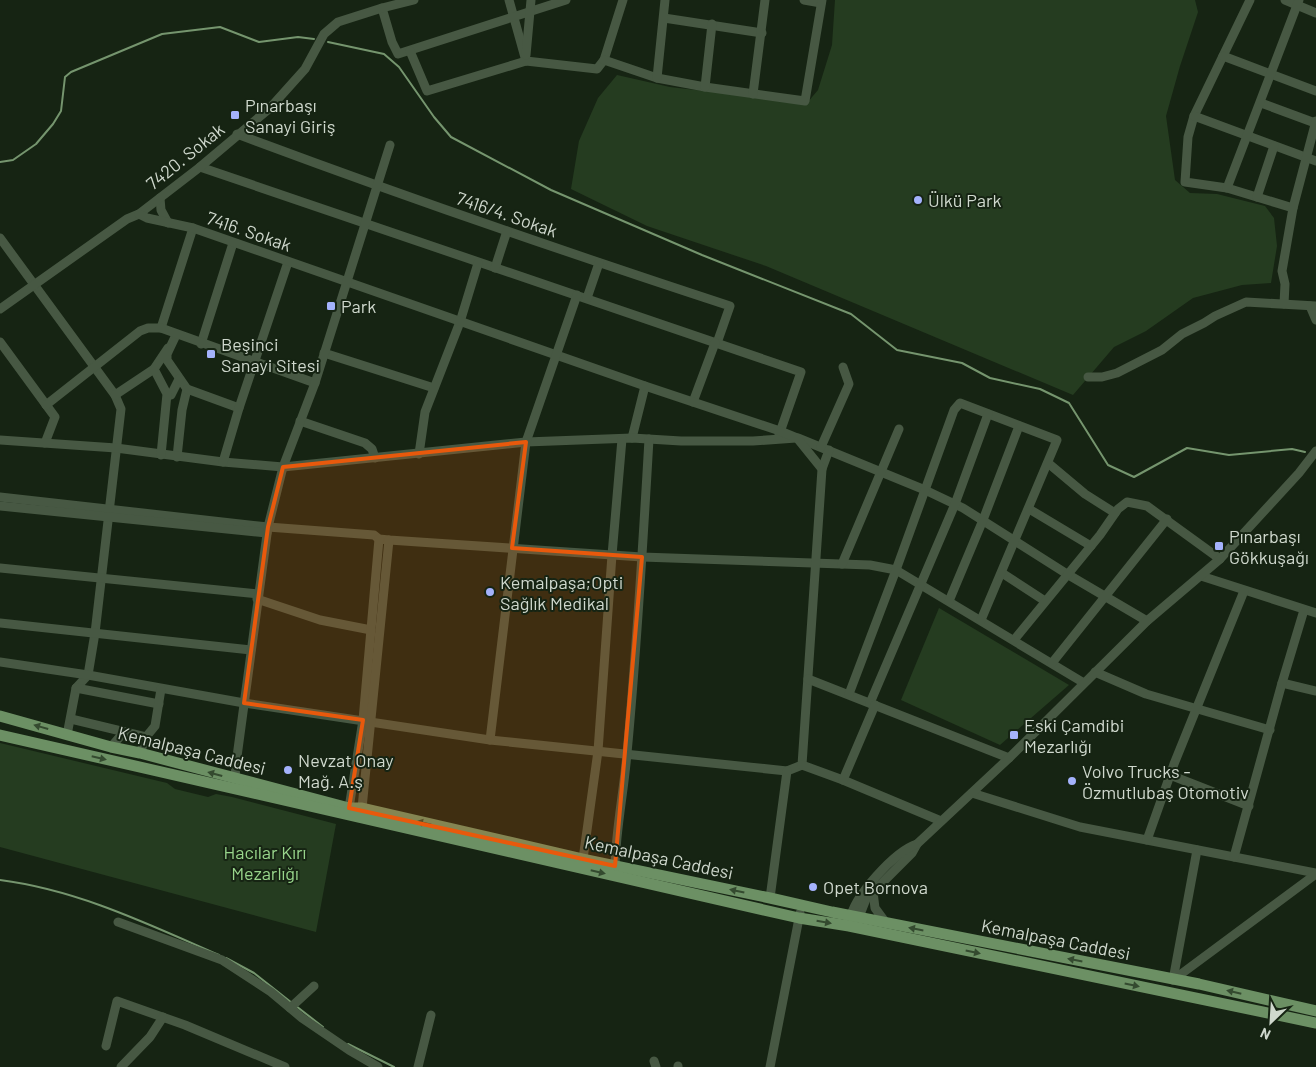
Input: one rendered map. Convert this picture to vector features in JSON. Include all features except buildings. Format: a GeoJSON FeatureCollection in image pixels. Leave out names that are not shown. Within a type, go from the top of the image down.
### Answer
{"type":"FeatureCollection","features":[{"type":"Feature","properties":{"kind":"main road","name":"Kemalpaşa Caddesi"},"geometry":{"type":"LineString","coordinates":[[0,716],[111,747],[349,808],[362,808],[582,859],[770,898],[801,905],[854,922],[1316,1022]]}},
{"type":"Feature","properties":{"kind":"main road","name":"Kemalpaşa Caddesi"},"geometry":{"type":"LineString","coordinates":[[0,735],[799,918],[886,923],[1199,984],[1316,1011]]}},
{"type":"Feature","properties":{"kind":"street","name":"7420. Sokak"},"geometry":{"type":"LineString","coordinates":[[35,287],[126,220],[139,214],[200,167],[270,108],[305,69],[324,34],[338,22],[414,0]]}},
{"type":"Feature","properties":{"kind":"street"},"geometry":{"type":"LineString","coordinates":[[509,0],[526,61]]}},
{"type":"Feature","properties":{"kind":"street"},"geometry":{"type":"LineString","coordinates":[[526,61],[531,0]]}},
{"type":"Feature","properties":{"kind":"street"},"geometry":{"type":"LineString","coordinates":[[382,8],[392,42],[398,54],[566,0]]}},
{"type":"Feature","properties":{"kind":"street"},"geometry":{"type":"LineString","coordinates":[[410,51],[427,91],[526,61],[597,69],[604,60],[623,0]]}},
{"type":"Feature","properties":{"kind":"street"},"geometry":{"type":"LineString","coordinates":[[657,78],[665,0]]}},
{"type":"Feature","properties":{"kind":"street"},"geometry":{"type":"LineString","coordinates":[[753,94],[765,0]]}},
{"type":"Feature","properties":{"kind":"street"},"geometry":{"type":"LineString","coordinates":[[604,60],[657,78],[705,87],[805,100],[822,2],[804,0]]}},
{"type":"Feature","properties":{"kind":"street"},"geometry":{"type":"LineString","coordinates":[[1250,0],[1194,116],[1188,137],[1185,182],[1227,188],[1293,208]]}},
{"type":"Feature","properties":{"kind":"street"},"geometry":{"type":"LineString","coordinates":[[1285,0],[1298,2],[1316,13]]}},
{"type":"Feature","properties":{"kind":"street"},"geometry":{"type":"LineString","coordinates":[[1227,188],[1272,75],[1298,2]]}},
{"type":"Feature","properties":{"kind":"street"},"geometry":{"type":"LineString","coordinates":[[664,18],[762,33]]}},
{"type":"Feature","properties":{"kind":"street"},"geometry":{"type":"LineString","coordinates":[[705,87],[712,24]]}},
{"type":"Feature","properties":{"kind":"street"},"geometry":{"type":"LineString","coordinates":[[1222,56],[1316,91]]}},
{"type":"Feature","properties":{"kind":"street"},"geometry":{"type":"LineString","coordinates":[[1261,103],[1316,122],[1293,208],[1282,271],[1285,284],[1284,304]]}},
{"type":"Feature","properties":{"kind":"street"},"geometry":{"type":"LineString","coordinates":[[1194,116],[1316,161]]}},
{"type":"Feature","properties":{"kind":"street","name":"7416/4. Sokak"},"geometry":{"type":"LineString","coordinates":[[237,134],[377,186],[730,306],[716,343]]}},
{"type":"Feature","properties":{"kind":"street"},"geometry":{"type":"LineString","coordinates":[[235,779],[257,596],[267,530],[283,467],[324,353],[390,145]]}},
{"type":"Feature","properties":{"kind":"street"},"geometry":{"type":"LineString","coordinates":[[1257,197],[1274,146]]}},
{"type":"Feature","properties":{"kind":"street"},"geometry":{"type":"LineString","coordinates":[[200,167],[801,372],[777,440]]}},
{"type":"Feature","properties":{"kind":"street"},"geometry":{"type":"LineString","coordinates":[[160,198],[160,207],[168,223]]}},
{"type":"Feature","properties":{"kind":"street","name":"7416. Sokak"},"geometry":{"type":"LineString","coordinates":[[139,214],[147,218],[193,228],[825,448],[954,504],[1147,621]]}},
{"type":"Feature","properties":{"kind":"street"},"geometry":{"type":"LineString","coordinates":[[161,328],[193,228]]}},
{"type":"Feature","properties":{"kind":"street"},"geometry":{"type":"LineString","coordinates":[[495,268],[507,231]]}},
{"type":"Feature","properties":{"kind":"street"},"geometry":{"type":"LineString","coordinates":[[0,238],[115,395],[121,409],[95,633],[88,675],[76,688],[66,734]]}},
{"type":"Feature","properties":{"kind":"street"},"geometry":{"type":"LineString","coordinates":[[201,344],[233,242]]}},
{"type":"Feature","properties":{"kind":"street"},"geometry":{"type":"LineString","coordinates":[[223,462],[288,262]]}},
{"type":"Feature","properties":{"kind":"street"},"geometry":{"type":"LineString","coordinates":[[419,454],[425,412],[460,322],[478,263]]}},
{"type":"Feature","properties":{"kind":"street"},"geometry":{"type":"LineString","coordinates":[[587,298],[599,263]]}},
{"type":"Feature","properties":{"kind":"street"},"geometry":{"type":"LineString","coordinates":[[0,309],[35,287]]}},
{"type":"Feature","properties":{"kind":"street"},"geometry":{"type":"LineString","coordinates":[[0,316],[35,287]]}},
{"type":"Feature","properties":{"kind":"street"},"geometry":{"type":"LineString","coordinates":[[490,740],[526,442],[558,356],[577,295]]}},
{"type":"Feature","properties":{"kind":"street"},"geometry":{"type":"LineString","coordinates":[[1088,377],[1102,377],[1117,373],[1162,350],[1182,334],[1246,302],[1313,306],[1316,320]]}},
{"type":"Feature","properties":{"kind":"street"},"geometry":{"type":"LineString","coordinates":[[46,405],[140,331],[148,328],[161,328],[201,344],[314,383]]}},
{"type":"Feature","properties":{"kind":"street"},"geometry":{"type":"LineString","coordinates":[[115,395],[154,369],[176,335]]}},
{"type":"Feature","properties":{"kind":"street"},"geometry":{"type":"LineString","coordinates":[[176,335],[167,354],[167,360],[187,389],[239,408]]}},
{"type":"Feature","properties":{"kind":"street"},"geometry":{"type":"LineString","coordinates":[[0,342],[55,417],[45,443]]}},
{"type":"Feature","properties":{"kind":"street"},"geometry":{"type":"LineString","coordinates":[[693,402],[716,343]]}},
{"type":"Feature","properties":{"kind":"street"},"geometry":{"type":"LineString","coordinates":[[324,353],[434,388]]}},
{"type":"Feature","properties":{"kind":"street"},"geometry":{"type":"LineString","coordinates":[[802,765],[822,469],[825,448],[849,384],[843,368]]}},
{"type":"Feature","properties":{"kind":"street"},"geometry":{"type":"LineString","coordinates":[[154,369],[169,394],[184,399]]}},
{"type":"Feature","properties":{"kind":"street"},"geometry":{"type":"LineString","coordinates":[[161,455],[169,394],[180,379]]}},
{"type":"Feature","properties":{"kind":"street"},"geometry":{"type":"LineString","coordinates":[[632,438],[645,386]]}},
{"type":"Feature","properties":{"kind":"street"},"geometry":{"type":"LineString","coordinates":[[177,457],[184,399],[187,389]]}},
{"type":"Feature","properties":{"kind":"street"},"geometry":{"type":"LineString","coordinates":[[849,694],[954,410],[960,403],[1057,440],[981,620]]}},
{"type":"Feature","properties":{"kind":"street"},"geometry":{"type":"LineString","coordinates":[[843,780],[954,504],[988,414]]}},
{"type":"Feature","properties":{"kind":"street"},"geometry":{"type":"LineString","coordinates":[[300,421],[365,444],[372,449],[376,458]]}},
{"type":"Feature","properties":{"kind":"street"},"geometry":{"type":"LineString","coordinates":[[949,601],[1019,426]]}},
{"type":"Feature","properties":{"kind":"street"},"geometry":{"type":"LineString","coordinates":[[842,564],[898,429]]}},
{"type":"Feature","properties":{"kind":"street"},"geometry":{"type":"LineString","coordinates":[[0,440],[116,448],[177,457],[283,467],[526,442],[632,438],[681,441],[777,440],[796,438],[822,469]]}},
{"type":"Feature","properties":{"kind":"street"},"geometry":{"type":"LineString","coordinates":[[582,859],[598,752],[622,439]]}},
{"type":"Feature","properties":{"kind":"street"},"geometry":{"type":"LineString","coordinates":[[615,866],[627,754],[649,439]]}},
{"type":"Feature","properties":{"kind":"street"},"geometry":{"type":"LineString","coordinates":[[854,922],[866,899],[912,853],[917,844],[1010,758],[1147,621],[1220,559],[1299,473],[1316,451]]}},
{"type":"Feature","properties":{"kind":"street"},"geometry":{"type":"LineString","coordinates":[[1048,463],[1085,494],[1115,513]]}},
{"type":"Feature","properties":{"kind":"street"},"geometry":{"type":"LineString","coordinates":[[0,497],[109,513],[372,541],[379,539],[642,557],[870,565],[896,570],[1084,683]]}},
{"type":"Feature","properties":{"kind":"street"},"geometry":{"type":"LineString","coordinates":[[1014,640],[1091,546],[1115,513],[1127,502],[1147,506],[1220,559]]}},
{"type":"Feature","properties":{"kind":"street"},"geometry":{"type":"LineString","coordinates":[[0,506],[109,513]]}},
{"type":"Feature","properties":{"kind":"street"},"geometry":{"type":"LineString","coordinates":[[1029,509],[1091,546]]}},
{"type":"Feature","properties":{"kind":"street"},"geometry":{"type":"LineString","coordinates":[[1052,663],[1167,519]]}},
{"type":"Feature","properties":{"kind":"street"},"geometry":{"type":"LineString","coordinates":[[362,808],[371,630],[379,539]]}},
{"type":"Feature","properties":{"kind":"street"},"geometry":{"type":"LineString","coordinates":[[349,808],[367,721],[389,540]]}},
{"type":"Feature","properties":{"kind":"street"},"geometry":{"type":"LineString","coordinates":[[0,568],[257,596],[320,620],[371,630]]}},
{"type":"Feature","properties":{"kind":"street"},"geometry":{"type":"LineString","coordinates":[[1002,573],[1045,602]]}},
{"type":"Feature","properties":{"kind":"street"},"geometry":{"type":"LineString","coordinates":[[1201,576],[1316,613]]}},
{"type":"Feature","properties":{"kind":"street"},"geometry":{"type":"LineString","coordinates":[[1147,840],[1170,775],[1244,591]]}},
{"type":"Feature","properties":{"kind":"street"},"geometry":{"type":"LineString","coordinates":[[1234,857],[1304,610]]}},
{"type":"Feature","properties":{"kind":"street"},"geometry":{"type":"LineString","coordinates":[[0,623],[251,650]]}},
{"type":"Feature","properties":{"kind":"street"},"geometry":{"type":"LineString","coordinates":[[0,662],[88,675],[244,703],[490,740],[787,772],[802,765],[941,821]]}},
{"type":"Feature","properties":{"kind":"street"},"geometry":{"type":"LineString","coordinates":[[1095,672],[1146,694],[1270,730]]}},
{"type":"Feature","properties":{"kind":"street"},"geometry":{"type":"LineString","coordinates":[[808,679],[1010,758]]}},
{"type":"Feature","properties":{"kind":"street"},"geometry":{"type":"LineString","coordinates":[[1282,683],[1316,691]]}},
{"type":"Feature","properties":{"kind":"street"},"geometry":{"type":"LineString","coordinates":[[76,688],[159,704]]}},
{"type":"Feature","properties":{"kind":"street"},"geometry":{"type":"LineString","coordinates":[[140,753],[146,737],[155,726],[161,689]]}},
{"type":"Feature","properties":{"kind":"street"},"geometry":{"type":"LineString","coordinates":[[71,718],[146,737]]}},
{"type":"Feature","properties":{"kind":"street"},"geometry":{"type":"LineString","coordinates":[[111,747],[124,732]]}},
{"type":"Feature","properties":{"kind":"street"},"geometry":{"type":"LineString","coordinates":[[770,898],[787,772]]}},
{"type":"Feature","properties":{"kind":"street"},"geometry":{"type":"LineString","coordinates":[[1170,775],[1249,806]]}},
{"type":"Feature","properties":{"kind":"street"},"geometry":{"type":"LineString","coordinates":[[972,793],[1080,827],[1316,874]]}},
{"type":"Feature","properties":{"kind":"street"},"geometry":{"type":"LineString","coordinates":[[854,922],[860,896],[908,847],[917,844]]}},
{"type":"Feature","properties":{"kind":"street"},"geometry":{"type":"LineString","coordinates":[[1173,980],[1198,850]]}},
{"type":"Feature","properties":{"kind":"street"},"geometry":{"type":"LineString","coordinates":[[1173,980],[1316,874]]}},
{"type":"Feature","properties":{"kind":"street"},"geometry":{"type":"LineString","coordinates":[[873,892],[872,902],[874,908],[886,923]]}},
{"type":"Feature","properties":{"kind":"street"},"geometry":{"type":"LineString","coordinates":[[770,1067],[801,905]]}},
{"type":"Feature","properties":{"kind":"street"},"geometry":{"type":"LineString","coordinates":[[118,922],[222,960],[293,1005],[349,1050],[378,1067]]}},
{"type":"Feature","properties":{"kind":"street"},"geometry":{"type":"LineString","coordinates":[[293,1005],[314,986]]}},
{"type":"Feature","properties":{"kind":"street"},"geometry":{"type":"LineString","coordinates":[[106,1046],[117,1001],[163,1017],[285,1067]]}},
{"type":"Feature","properties":{"kind":"street"},"geometry":{"type":"LineString","coordinates":[[418,1067],[431,1016]]}},
{"type":"Feature","properties":{"kind":"street"},"geometry":{"type":"LineString","coordinates":[[121,1067],[150,1037],[163,1017]]}},
{"type":"Feature","properties":{"kind":"highlighted area"},"geometry":{"type":"Polygon","coordinates":[[[526,442],[512,548],[642,557],[615,866],[349,808],[363,720],[244,703],[268,527],[283,467],[526,442]]]}},
{"type":"Feature","properties":{"kind":"green space","name":"Ülkü Park"},"geometry":{"type":"Polygon","coordinates":[[[835,0],[1195,0],[1198,12],[1166,116],[1175,180],[1190,193],[1217,194],[1265,206],[1274,218],[1277,246],[1271,283],[1242,285],[1193,298],[1146,331],[1114,347],[1073,395],[766,266],[647,226],[571,189],[579,141],[598,98],[617,75],[670,87],[807,103],[818,90],[832,45],[835,0]]]}},
{"type":"Feature","properties":{"kind":"green space"},"geometry":{"type":"Polygon","coordinates":[[[939,608],[1069,685],[1000,745],[901,700],[939,608]]]}},
{"type":"Feature","properties":{"kind":"green space","name":"Hacılar Kırı Mezarlığı"},"geometry":{"type":"Polygon","coordinates":[[[0,743],[167,783],[175,789],[208,797],[216,794],[232,797],[336,824],[316,932],[0,847],[0,743]]]}},
{"type":"Feature","properties":{"kind":"waterway"},"geometry":{"type":"LineString","coordinates":[[0,162],[13,160],[36,144],[53,124],[61,111],[65,77],[71,72],[162,34],[220,27],[259,42],[298,37],[314,39]]}},
{"type":"Feature","properties":{"kind":"waterway"},"geometry":{"type":"LineString","coordinates":[[328,42],[384,54],[399,67],[434,117],[451,137],[551,190],[702,255],[851,314],[897,350],[962,363],[990,378],[1040,389],[1069,403],[1108,465],[1134,477],[1187,448],[1229,455],[1292,449],[1305,452]]}},
{"type":"Feature","properties":{"kind":"waterway"},"geometry":{"type":"LineString","coordinates":[[0,880],[29,885],[85,900],[139,920],[219,955]]}},
{"type":"Feature","properties":{"kind":"waterway"},"geometry":{"type":"LineString","coordinates":[[226,958],[254,973],[292,1003]]}},
{"type":"Feature","properties":{"kind":"waterway"},"geometry":{"type":"LineString","coordinates":[[296,1006],[323,1027]]}},
{"type":"Feature","properties":{"kind":"waterway"},"geometry":{"type":"LineString","coordinates":[[348,1044],[394,1067]]}},
{"type":"Feature","properties":{"kind":"place","name":"Pınarbaşı Sanayi Giriş"},"geometry":{"type":"Point","coordinates":[235,115]}},
{"type":"Feature","properties":{"kind":"place","name":"Ülkü Park"},"geometry":{"type":"Point","coordinates":[918,200]}},
{"type":"Feature","properties":{"kind":"place","name":"Park"},"geometry":{"type":"Point","coordinates":[331,306]}},
{"type":"Feature","properties":{"kind":"place","name":"Beşinci Sanayi Sitesi"},"geometry":{"type":"Point","coordinates":[211,354]}},
{"type":"Feature","properties":{"kind":"place","name":"Pınarbaşı Gökkuşağı"},"geometry":{"type":"Point","coordinates":[1219,546]}},
{"type":"Feature","properties":{"kind":"place","name":"Kemalpaşa;Opti Sağlık Medikal"},"geometry":{"type":"Point","coordinates":[490,592]}},
{"type":"Feature","properties":{"kind":"place","name":"Eski Çamdibi Mezarlığı"},"geometry":{"type":"Point","coordinates":[1014,735]}},
{"type":"Feature","properties":{"kind":"place","name":"Nevzat Onay Mağ. A.ş"},"geometry":{"type":"Point","coordinates":[288,770]}},
{"type":"Feature","properties":{"kind":"place","name":"Volvo Trucks - Özmutlubaş Otomotiv"},"geometry":{"type":"Point","coordinates":[1072,781]}},
{"type":"Feature","properties":{"kind":"place","name":"Opet Bornova"},"geometry":{"type":"Point","coordinates":[813,887]}}]}
